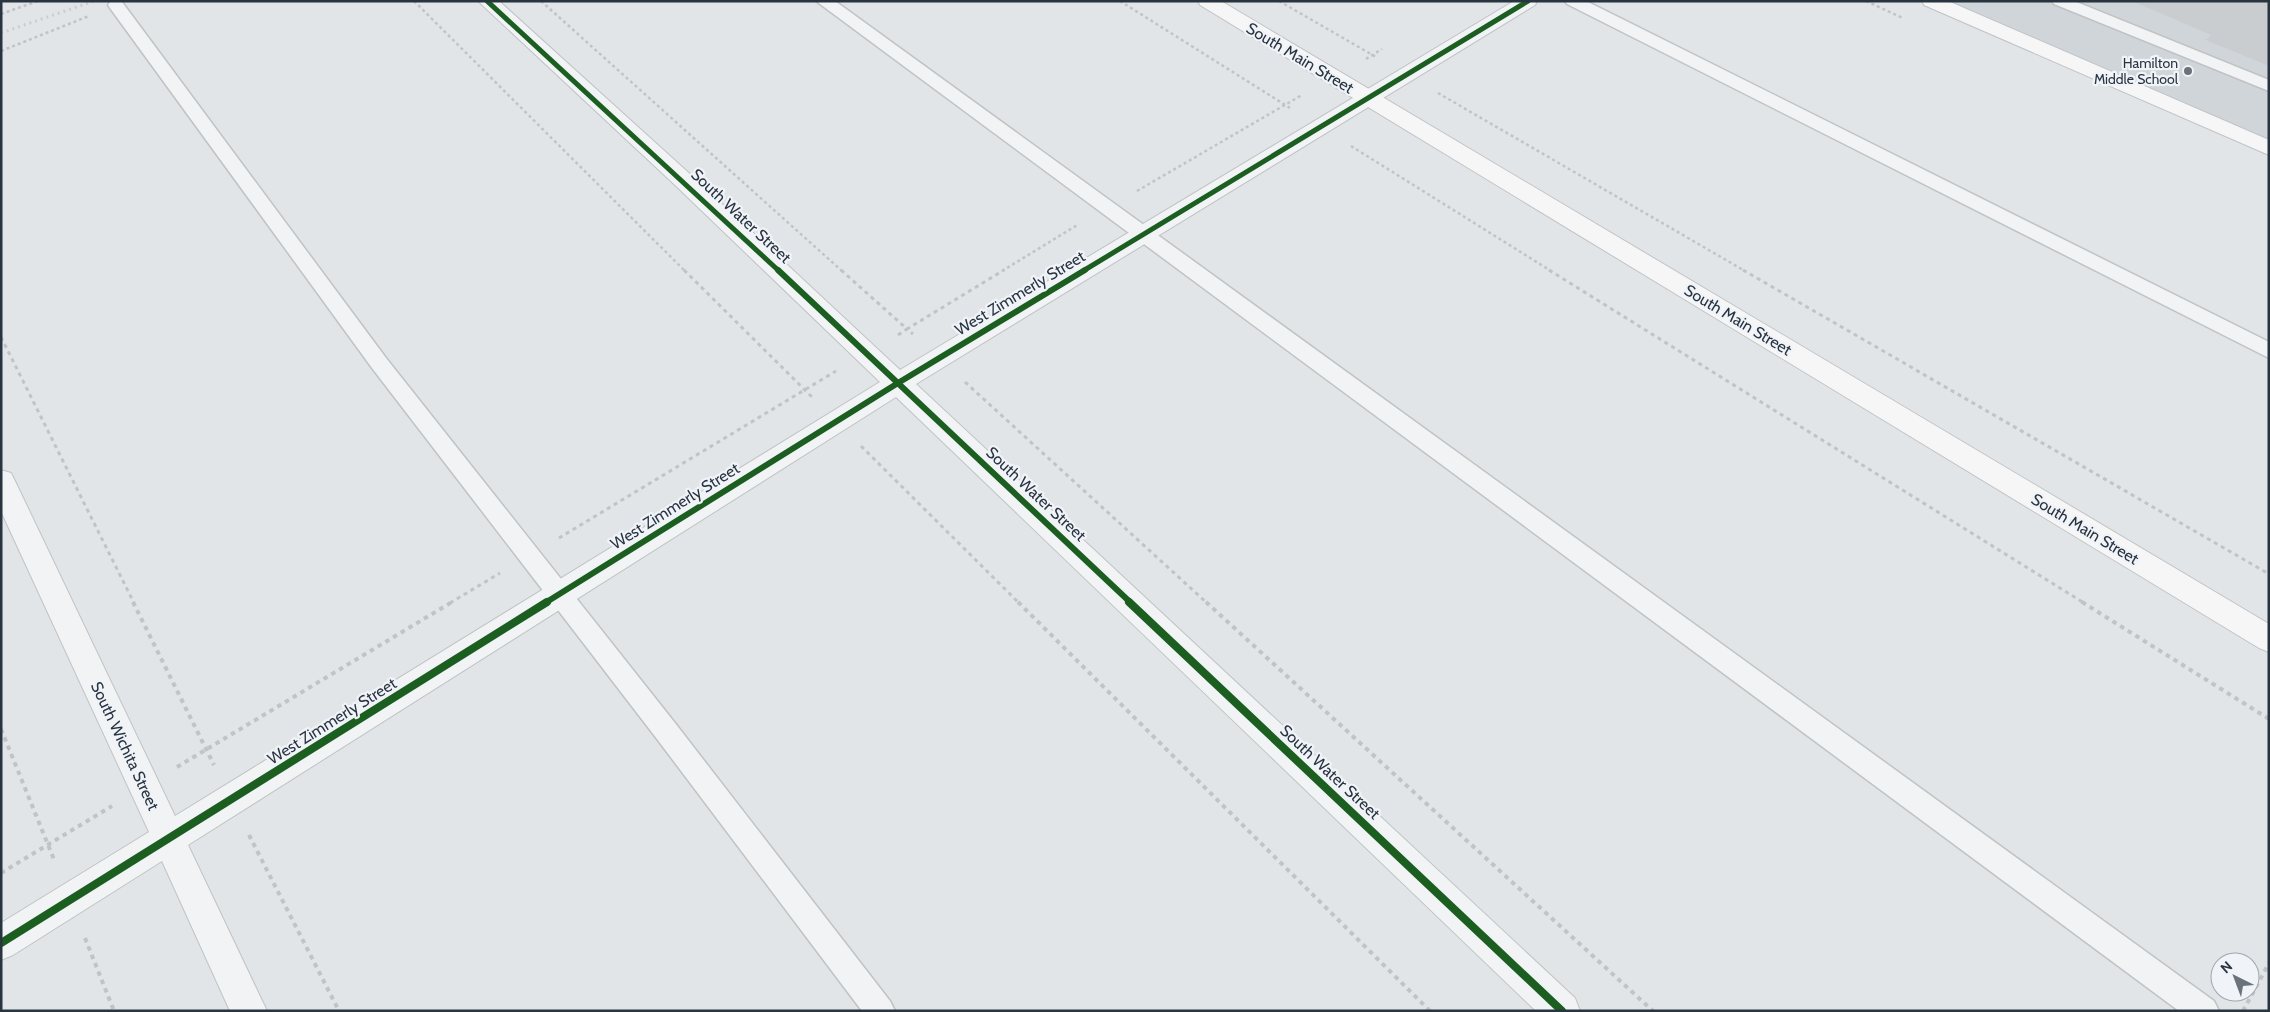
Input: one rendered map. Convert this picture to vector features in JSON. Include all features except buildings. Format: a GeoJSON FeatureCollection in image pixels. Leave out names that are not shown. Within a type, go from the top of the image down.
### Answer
{"type":"FeatureCollection","features":[{"type":"Feature","properties":{"kind":"street","name":"South Water Street"},"geometry":{"type":"LineString","coordinates":[[487,1],[683,180],[1562,1011]]}},
{"type":"Feature","properties":{"kind":"street","name":"South Main Street"},"geometry":{"type":"LineString","coordinates":[[1207,1],[2269,639]]}},
{"type":"Feature","properties":{"kind":"street","name":"West Zimmerly Street"},"geometry":{"type":"LineString","coordinates":[[1,944],[836,421],[1528,1]]}},
{"type":"Feature","properties":{"kind":"street"},"geometry":{"type":"LineString","coordinates":[[1931,1],[2269,148]]}},
{"type":"Feature","properties":{"kind":"street","name":"South Wichita Street"},"geometry":{"type":"LineString","coordinates":[[1,481],[249,1011]]}},
{"type":"Feature","properties":{"kind":"lane"},"geometry":{"type":"LineString","coordinates":[[824,1],[2204,1011]]}},
{"type":"Feature","properties":{"kind":"lane"},"geometry":{"type":"LineString","coordinates":[[1573,1],[2269,351]]}},
{"type":"Feature","properties":{"kind":"lane"},"geometry":{"type":"LineString","coordinates":[[2060,1],[2269,86]]}},
{"type":"Feature","properties":{"kind":"lane"},"geometry":{"type":"LineString","coordinates":[[116,5],[321,287],[559,596],[672,739],[880,1011]]}},
{"type":"Feature","properties":{"kind":"path"},"geometry":{"type":"LineString","coordinates":[[1,14],[38,1]]}},
{"type":"Feature","properties":{"kind":"path"},"geometry":{"type":"LineString","coordinates":[[414,1],[1430,1011]]}},
{"type":"Feature","properties":{"kind":"path"},"geometry":{"type":"LineString","coordinates":[[541,1],[939,358],[1653,1011]]}},
{"type":"Feature","properties":{"kind":"path"},"geometry":{"type":"LineString","coordinates":[[1120,1],[2269,719]]}},
{"type":"Feature","properties":{"kind":"path"},"geometry":{"type":"LineString","coordinates":[[1279,1],[2269,574]]}},
{"type":"Feature","properties":{"kind":"path"},"geometry":{"type":"LineString","coordinates":[[1,51],[116,5]]}},
{"type":"Feature","properties":{"kind":"path"},"geometry":{"type":"LineString","coordinates":[[1,873],[1107,208],[1389,45]]}},
{"type":"Feature","properties":{"kind":"path"},"geometry":{"type":"LineString","coordinates":[[1,337],[206,750],[339,1011]]}},
{"type":"Feature","properties":{"kind":"path"},"geometry":{"type":"LineString","coordinates":[[2243,1011],[2269,963]]}},
{"type":"Feature","properties":{"kind":"shaded area","name":"Hamilton Middle School"},"geometry":{"type":"Polygon","coordinates":[[[1948,1],[2269,1],[2269,140],[1948,1]]]}},
{"type":"Feature","properties":{"kind":"railway"},"geometry":{"type":"LineString","coordinates":[[1,33],[94,1]]}},
{"type":"Feature","properties":{"kind":"cycle path"},"geometry":{"type":"LineString","coordinates":[[487,1],[683,180],[1562,1011]]}},
{"type":"Feature","properties":{"kind":"cycle path"},"geometry":{"type":"LineString","coordinates":[[1,943],[898,383],[1528,1]]}},
{"type":"Feature","properties":{"kind":"place","name":"Hamilton Middle School"},"geometry":{"type":"Point","coordinates":[2188,71]}}]}
